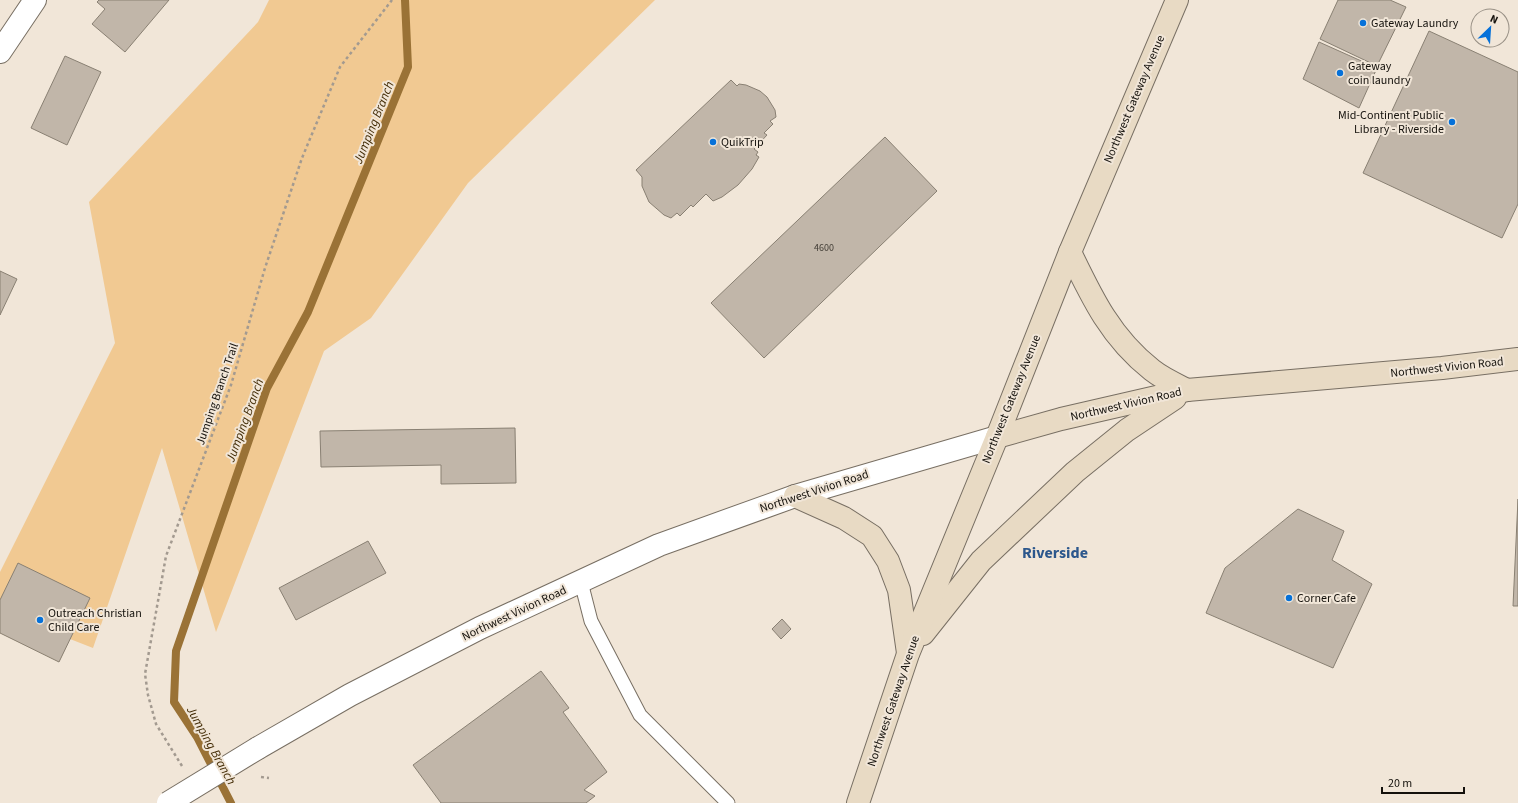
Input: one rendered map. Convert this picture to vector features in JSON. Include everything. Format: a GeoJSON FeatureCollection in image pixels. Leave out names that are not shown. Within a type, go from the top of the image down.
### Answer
{"type":"FeatureCollection","features":[{"type":"Feature","properties":{"kind":"main road","name":"Northwest Gateway Avenue"},"geometry":{"type":"LineString","coordinates":[[858,803],[908,654],[997,437],[1070,252],[1177,0]]}},
{"type":"Feature","properties":{"kind":"main road"},"geometry":{"type":"LineString","coordinates":[[908,654],[981,561],[1075,472],[1127,430],[1187,390],[1153,371],[1124,345],[1100,313],[1070,252]]}},
{"type":"Feature","properties":{"kind":"main road","name":"Northwest Vivion Road"},"geometry":{"type":"LineString","coordinates":[[997,437],[1062,419],[1187,390],[1442,368],[1518,359]]}},
{"type":"Feature","properties":{"kind":"main road"},"geometry":{"type":"LineString","coordinates":[[795,496],[844,518],[872,536],[888,561],[899,590],[908,654]]}},
{"type":"Feature","properties":{"kind":"street"},"geometry":{"type":"LineString","coordinates":[[0,52],[35,0]]}},
{"type":"Feature","properties":{"kind":"street","name":"Northwest Vivion Road"},"geometry":{"type":"LineString","coordinates":[[168,803],[258,748],[391,673],[480,628],[659,545],[795,496],[997,437]]}},
{"type":"Feature","properties":{"kind":"lane"},"geometry":{"type":"LineString","coordinates":[[581,582],[591,621],[640,715],[728,803]]}},
{"type":"Feature","properties":{"kind":"path","name":"Jumping Branch Trail"},"geometry":{"type":"LineString","coordinates":[[184,770],[156,724],[148,695],[145,674],[166,556],[231,385],[265,268],[302,158],[340,67],[392,0]]}},
{"type":"Feature","properties":{"kind":"shaded area"},"geometry":{"type":"Polygon","coordinates":[[[269,0],[655,0],[468,183],[371,318],[324,351],[216,632],[162,448],[93,648],[70,639],[59,662],[0,633],[0,572],[115,343],[89,202],[258,22],[269,0]]]}},
{"type":"Feature","properties":{"kind":"building"},"geometry":{"type":"Polygon","coordinates":[[[99,0],[169,0],[125,52],[92,24],[105,9],[97,2],[99,0]]]}},
{"type":"Feature","properties":{"kind":"building","name":"Gateway Laundry"},"geometry":{"type":"Polygon","coordinates":[[[1338,0],[1390,0],[1406,7],[1377,66],[1320,39],[1338,0]]]}},
{"type":"Feature","properties":{"kind":"building","name":"Mid-Continent Public Library - Riverside"},"geometry":{"type":"Polygon","coordinates":[[[1429,31],[1518,72],[1518,204],[1502,238],[1363,173],[1429,31]]]}},
{"type":"Feature","properties":{"kind":"building","name":"Gateway coin laundry"},"geometry":{"type":"Polygon","coordinates":[[[1319,42],[1377,68],[1359,108],[1303,79],[1319,42]]]}},
{"type":"Feature","properties":{"kind":"building"},"geometry":{"type":"Polygon","coordinates":[[[65,56],[101,72],[67,145],[31,128],[65,56]]]}},
{"type":"Feature","properties":{"kind":"building","name":"QuikTrip"},"geometry":{"type":"Polygon","coordinates":[[[731,80],[737,86],[739,84],[746,85],[760,91],[767,97],[775,110],[776,117],[770,121],[773,124],[764,133],[767,135],[754,149],[758,152],[756,155],[759,157],[752,169],[738,185],[722,197],[713,201],[706,194],[693,207],[691,205],[680,216],[677,213],[671,218],[664,215],[649,202],[642,186],[642,177],[636,170],[731,80]]]}},
{"type":"Feature","properties":{"kind":"building"},"geometry":{"type":"Polygon","coordinates":[[[885,137],[937,191],[764,358],[711,303],[885,137]]]}},
{"type":"Feature","properties":{"kind":"building"},"geometry":{"type":"Polygon","coordinates":[[[0,271],[17,279],[0,315],[0,271]]]}},
{"type":"Feature","properties":{"kind":"building"},"geometry":{"type":"Polygon","coordinates":[[[515,428],[516,483],[441,484],[441,465],[321,467],[320,431],[515,428]]]}},
{"type":"Feature","properties":{"kind":"building"},"geometry":{"type":"Polygon","coordinates":[[[1518,499],[1518,606],[1513,606],[1518,499]]]}},
{"type":"Feature","properties":{"kind":"building","name":"Corner Cafe"},"geometry":{"type":"Polygon","coordinates":[[[1298,509],[1344,531],[1332,560],[1372,584],[1333,668],[1206,613],[1225,568],[1298,509]]]}},
{"type":"Feature","properties":{"kind":"building"},"geometry":{"type":"Polygon","coordinates":[[[368,541],[386,573],[296,620],[279,588],[368,541]]]}},
{"type":"Feature","properties":{"kind":"building","name":"Outreach Christian Child Care"},"geometry":{"type":"Polygon","coordinates":[[[18,563],[90,598],[59,662],[0,633],[0,600],[18,563]]]}},
{"type":"Feature","properties":{"kind":"building"},"geometry":{"type":"Polygon","coordinates":[[[782,619],[791,629],[781,639],[772,629],[782,619]]]}},
{"type":"Feature","properties":{"kind":"building"},"geometry":{"type":"Polygon","coordinates":[[[541,671],[569,708],[563,712],[607,772],[584,790],[595,796],[586,803],[441,803],[413,765],[541,671]]]}},
{"type":"Feature","properties":{"kind":"waterway","name":"Jumping Branch"},"geometry":{"type":"LineString","coordinates":[[231,803],[197,737],[174,702],[176,651],[267,388],[308,312],[408,67],[405,0]]}},
{"type":"Feature","properties":{"kind":"place","name":"Gateway Laundry"},"geometry":{"type":"Point","coordinates":[1363,23]}},
{"type":"Feature","properties":{"kind":"place","name":"Gateway coin laundry"},"geometry":{"type":"Point","coordinates":[1340,73]}},
{"type":"Feature","properties":{"kind":"place","name":"Mid-Continent Public Library - Riverside"},"geometry":{"type":"Point","coordinates":[1452,122]}},
{"type":"Feature","properties":{"kind":"place","name":"QuikTrip"},"geometry":{"type":"Point","coordinates":[713,142]}},
{"type":"Feature","properties":{"kind":"place","name":"Corner Cafe"},"geometry":{"type":"Point","coordinates":[1289,598]}},
{"type":"Feature","properties":{"kind":"place","name":"Outreach Christian Child Care"},"geometry":{"type":"Point","coordinates":[40,620]}},
{"type":"Feature","properties":{"kind":"district","name":"Riverside"},"geometry":{"type":"Point","coordinates":[1055,552]}}]}
